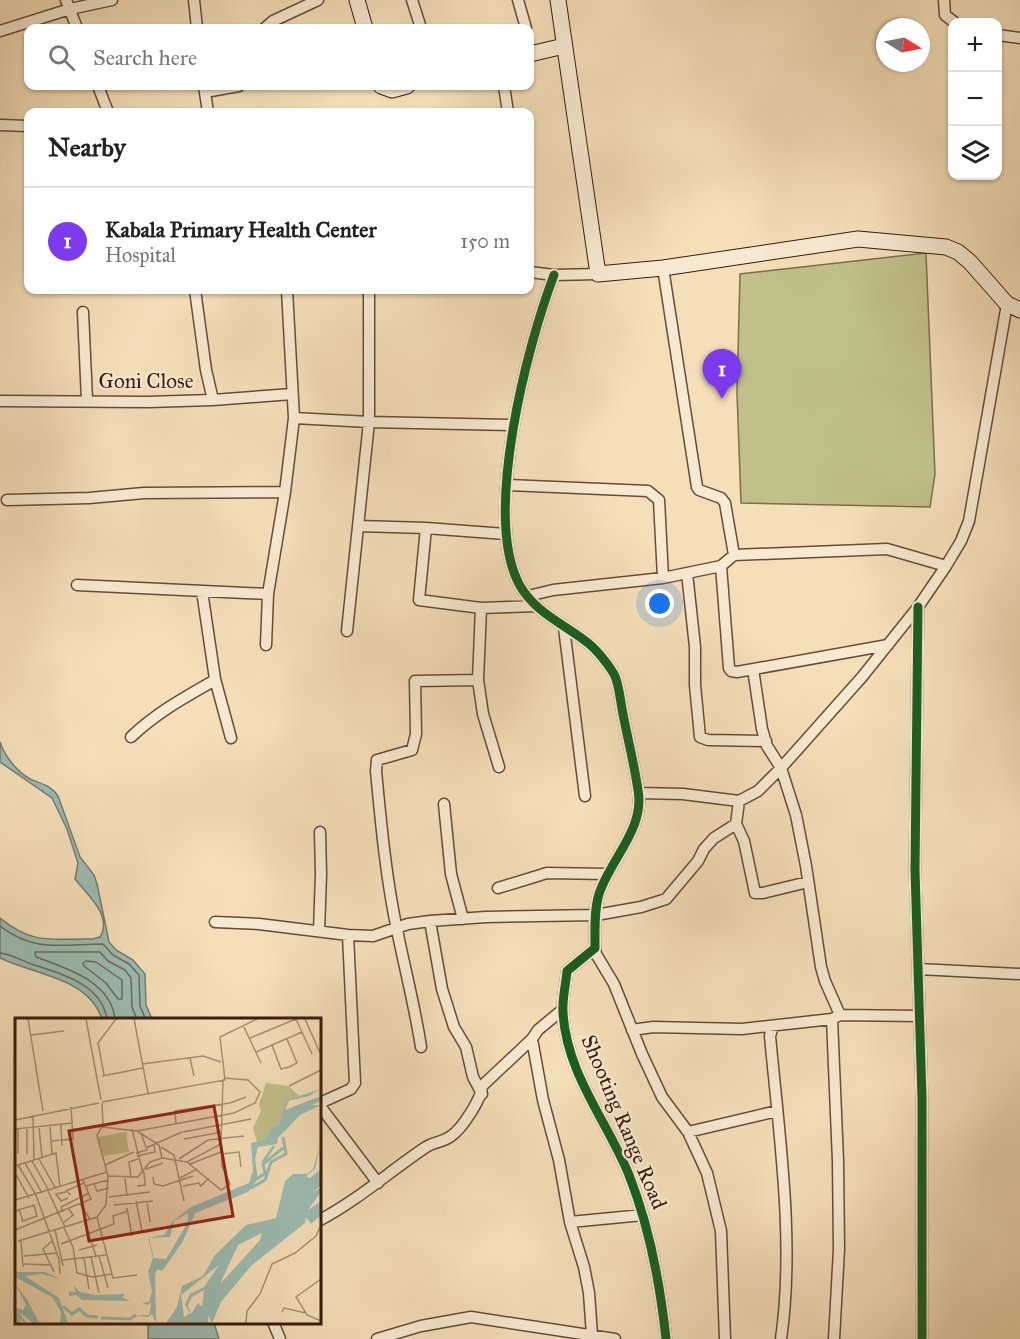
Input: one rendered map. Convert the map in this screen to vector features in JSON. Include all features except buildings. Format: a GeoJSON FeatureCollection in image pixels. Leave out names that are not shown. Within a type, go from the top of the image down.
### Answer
{"type":"FeatureCollection","features":[{"type":"Feature","properties":{"kind":"street"},"geometry":{"type":"LineString","coordinates":[[0,30],[68,5],[112,0]]}},
{"type":"Feature","properties":{"kind":"street"},"geometry":{"type":"LineString","coordinates":[[194,0],[197,24]]}},
{"type":"Feature","properties":{"kind":"street"},"geometry":{"type":"LineString","coordinates":[[270,24],[318,0]]}},
{"type":"Feature","properties":{"kind":"street"},"geometry":{"type":"LineString","coordinates":[[357,0],[364,24]]}},
{"type":"Feature","properties":{"kind":"street"},"geometry":{"type":"LineString","coordinates":[[412,0],[420,24]]}},
{"type":"Feature","properties":{"kind":"street"},"geometry":{"type":"LineString","coordinates":[[518,0],[525,24]]}},
{"type":"Feature","properties":{"kind":"street"},"geometry":{"type":"LineString","coordinates":[[558,0],[598,274]]}},
{"type":"Feature","properties":{"kind":"street"},"geometry":{"type":"LineString","coordinates":[[944,0],[945,15],[949,18]]}},
{"type":"Feature","properties":{"kind":"street"},"geometry":{"type":"LineString","coordinates":[[68,5],[75,24]]}},
{"type":"Feature","properties":{"kind":"street"},"geometry":{"type":"LineString","coordinates":[[1002,36],[1020,38]]}},
{"type":"Feature","properties":{"kind":"street"},"geometry":{"type":"LineString","coordinates":[[534,49],[564,46]]}},
{"type":"Feature","properties":{"kind":"street"},"geometry":{"type":"LineString","coordinates":[[100,90],[106,108]]}},
{"type":"Feature","properties":{"kind":"street"},"geometry":{"type":"LineString","coordinates":[[205,90],[206,108]]}},
{"type":"Feature","properties":{"kind":"street"},"geometry":{"type":"LineString","coordinates":[[505,90],[507,108]]}},
{"type":"Feature","properties":{"kind":"street"},"geometry":{"type":"LineString","coordinates":[[0,125],[24,126]]}},
{"type":"Feature","properties":{"kind":"street"},"geometry":{"type":"LineString","coordinates":[[534,273],[598,274],[663,268],[858,239],[946,248],[958,252],[1013,307],[969,521],[961,541],[918,608],[862,677],[758,791],[739,801],[683,794],[639,793]]}},
{"type":"Feature","properties":{"kind":"street"},"geometry":{"type":"LineString","coordinates":[[663,268],[697,487],[699,490],[721,498],[725,503],[734,555]]}},
{"type":"Feature","properties":{"kind":"street"},"geometry":{"type":"LineString","coordinates":[[554,275],[529,351],[514,425],[507,485],[505,534],[519,584],[528,596],[564,628],[588,643],[614,675],[639,793],[636,820],[631,833],[607,874],[598,895],[596,954],[614,984],[662,1097],[688,1132],[707,1173],[721,1231],[725,1339]]}},
{"type":"Feature","properties":{"kind":"street"},"geometry":{"type":"LineString","coordinates":[[196,294],[206,369],[213,400]]}},
{"type":"Feature","properties":{"kind":"street"},"geometry":{"type":"LineString","coordinates":[[266,645],[268,594],[285,492],[294,418],[287,294]]}},
{"type":"Feature","properties":{"kind":"street"},"geometry":{"type":"LineString","coordinates":[[347,631],[369,422],[369,294]]}},
{"type":"Feature","properties":{"kind":"street"},"geometry":{"type":"LineString","coordinates":[[83,312],[87,400]]}},
{"type":"Feature","properties":{"kind":"street","name":"Goni Close"},"geometry":{"type":"LineString","coordinates":[[0,401],[148,402],[292,394]]}},
{"type":"Feature","properties":{"kind":"street"},"geometry":{"type":"LineString","coordinates":[[294,418],[514,425]]}},
{"type":"Feature","properties":{"kind":"street"},"geometry":{"type":"LineString","coordinates":[[507,485],[648,491],[657,496],[663,578]]}},
{"type":"Feature","properties":{"kind":"street"},"geometry":{"type":"LineString","coordinates":[[7,500],[89,498],[144,493],[285,492]]}},
{"type":"Feature","properties":{"kind":"street"},"geometry":{"type":"LineString","coordinates":[[359,526],[505,534]]}},
{"type":"Feature","properties":{"kind":"street"},"geometry":{"type":"LineString","coordinates":[[426,528],[419,600],[482,608],[537,606]]}},
{"type":"Feature","properties":{"kind":"street"},"geometry":{"type":"LineString","coordinates":[[528,596],[553,590],[663,578],[721,566],[734,555],[887,549],[946,566]]}},
{"type":"Feature","properties":{"kind":"street"},"geometry":{"type":"LineString","coordinates":[[721,566],[731,671],[737,672],[888,645]]}},
{"type":"Feature","properties":{"kind":"street"},"geometry":{"type":"LineString","coordinates":[[687,573],[695,647],[695,685],[700,737],[708,740],[766,741]]}},
{"type":"Feature","properties":{"kind":"street"},"geometry":{"type":"LineString","coordinates":[[78,585],[268,594]]}},
{"type":"Feature","properties":{"kind":"street"},"geometry":{"type":"LineString","coordinates":[[202,591],[215,680],[231,738]]}},
{"type":"Feature","properties":{"kind":"street"},"geometry":{"type":"LineString","coordinates":[[482,608],[478,680],[483,714],[499,767]]}},
{"type":"Feature","properties":{"kind":"street"},"geometry":{"type":"LineString","coordinates":[[918,608],[915,870],[922,1099],[922,1339]]}},
{"type":"Feature","properties":{"kind":"street"},"geometry":{"type":"LineString","coordinates":[[564,628],[585,796]]}},
{"type":"Feature","properties":{"kind":"street"},"geometry":{"type":"LineString","coordinates":[[753,669],[762,729],[767,746],[781,768],[796,815],[821,967],[836,1017],[839,1249],[834,1339]]}},
{"type":"Feature","properties":{"kind":"street"},"geometry":{"type":"LineString","coordinates":[[131,737],[165,709],[215,680]]}},
{"type":"Feature","properties":{"kind":"street"},"geometry":{"type":"LineString","coordinates":[[421,1047],[396,928],[384,852],[376,771],[377,760],[412,750],[416,734],[415,681],[478,680]]}},
{"type":"Feature","properties":{"kind":"street"},"geometry":{"type":"LineString","coordinates":[[739,801],[735,824],[744,841],[755,893],[808,882]]}},
{"type":"Feature","properties":{"kind":"street"},"geometry":{"type":"LineString","coordinates":[[444,804],[451,874],[463,919]]}},
{"type":"Feature","properties":{"kind":"street"},"geometry":{"type":"LineString","coordinates":[[215,922],[259,924],[373,936],[408,924],[430,921],[519,915],[596,915],[641,908],[666,899],[698,861],[704,849],[735,824]]}},
{"type":"Feature","properties":{"kind":"street"},"geometry":{"type":"LineString","coordinates":[[319,931],[320,832]]}},
{"type":"Feature","properties":{"kind":"street"},"geometry":{"type":"LineString","coordinates":[[498,888],[547,873],[607,874]]}},
{"type":"Feature","properties":{"kind":"street"},"geometry":{"type":"LineString","coordinates":[[430,921],[442,989],[454,1028],[466,1047],[472,1077],[482,1094]]}},
{"type":"Feature","properties":{"kind":"street"},"geometry":{"type":"LineString","coordinates":[[321,1104],[351,1089],[355,1083],[348,935]]}},
{"type":"Feature","properties":{"kind":"street","name":"Shooting Range Road"},"geometry":{"type":"LineString","coordinates":[[595,948],[567,971],[562,1010],[571,1055],[592,1105],[628,1173],[644,1215],[660,1289],[666,1339]]}},
{"type":"Feature","properties":{"kind":"street"},"geometry":{"type":"LineString","coordinates":[[918,969],[1020,974]]}},
{"type":"Feature","properties":{"kind":"street"},"geometry":{"type":"LineString","coordinates":[[321,1220],[345,1207],[428,1145],[451,1137],[482,1094],[482,1086],[532,1039],[538,1030],[562,1010]]}},
{"type":"Feature","properties":{"kind":"street"},"geometry":{"type":"LineString","coordinates":[[632,1030],[653,1027],[742,1029],[836,1017],[919,1016]]}},
{"type":"Feature","properties":{"kind":"street"},"geometry":{"type":"LineString","coordinates":[[773,1026],[770,1036],[786,1226],[786,1291],[781,1339]]}},
{"type":"Feature","properties":{"kind":"street"},"geometry":{"type":"LineString","coordinates":[[532,1039],[543,1100],[560,1160],[570,1222],[584,1267],[589,1293],[592,1335]]}},
{"type":"Feature","properties":{"kind":"street"},"geometry":{"type":"LineString","coordinates":[[321,1105],[378,1183]]}},
{"type":"Feature","properties":{"kind":"street"},"geometry":{"type":"LineString","coordinates":[[688,1132],[777,1112]]}},
{"type":"Feature","properties":{"kind":"street"},"geometry":{"type":"LineString","coordinates":[[570,1222],[644,1215]]}},
{"type":"Feature","properties":{"kind":"street"},"geometry":{"type":"LineString","coordinates":[[377,1339],[422,1326],[471,1317],[577,1336],[592,1335],[615,1339]]}},
{"type":"Feature","properties":{"kind":"street"},"geometry":{"type":"LineString","coordinates":[[273,1324],[280,1339]]}},
{"type":"Feature","properties":{"kind":"shaded area"},"geometry":{"type":"Polygon","coordinates":[[[926,253],[935,474],[930,507],[741,503],[737,393],[740,274],[926,253]]]}},
{"type":"Feature","properties":{"kind":"water"},"geometry":{"type":"Polygon","coordinates":[[[0,742],[8,758],[20,772],[49,787],[58,796],[80,857],[94,875],[109,942],[116,950],[133,960],[145,974],[146,1005],[152,1018],[102,1018],[95,1005],[73,986],[0,958],[0,918],[23,933],[44,939],[100,937],[103,921],[92,898],[75,879],[78,863],[67,829],[52,798],[0,762],[0,742]]]}},
{"type":"Feature","properties":{"kind":"water"},"geometry":{"type":"Polygon","coordinates":[[[148,1324],[214,1324],[219,1339],[148,1339],[148,1324]]]}},
{"type":"Feature","properties":{"kind":"cycle path"},"geometry":{"type":"LineString","coordinates":[[554,275],[532,344],[513,430],[507,475],[505,517],[509,554],[519,584],[525,594],[541,610],[595,649],[614,674],[635,770],[639,804],[637,818],[626,843],[604,881],[597,900],[595,948],[567,971],[563,1012],[571,1056],[620,1155],[643,1215],[661,1297],[666,1339]]}},
{"type":"Feature","properties":{"kind":"cycle path"},"geometry":{"type":"LineString","coordinates":[[918,607],[915,870],[922,1099],[922,1339]]}},
{"type":"Feature","properties":{"kind":"place","name":"Kabala Primary Health Center"},"geometry":{"type":"Point","coordinates":[722,399]}}]}
